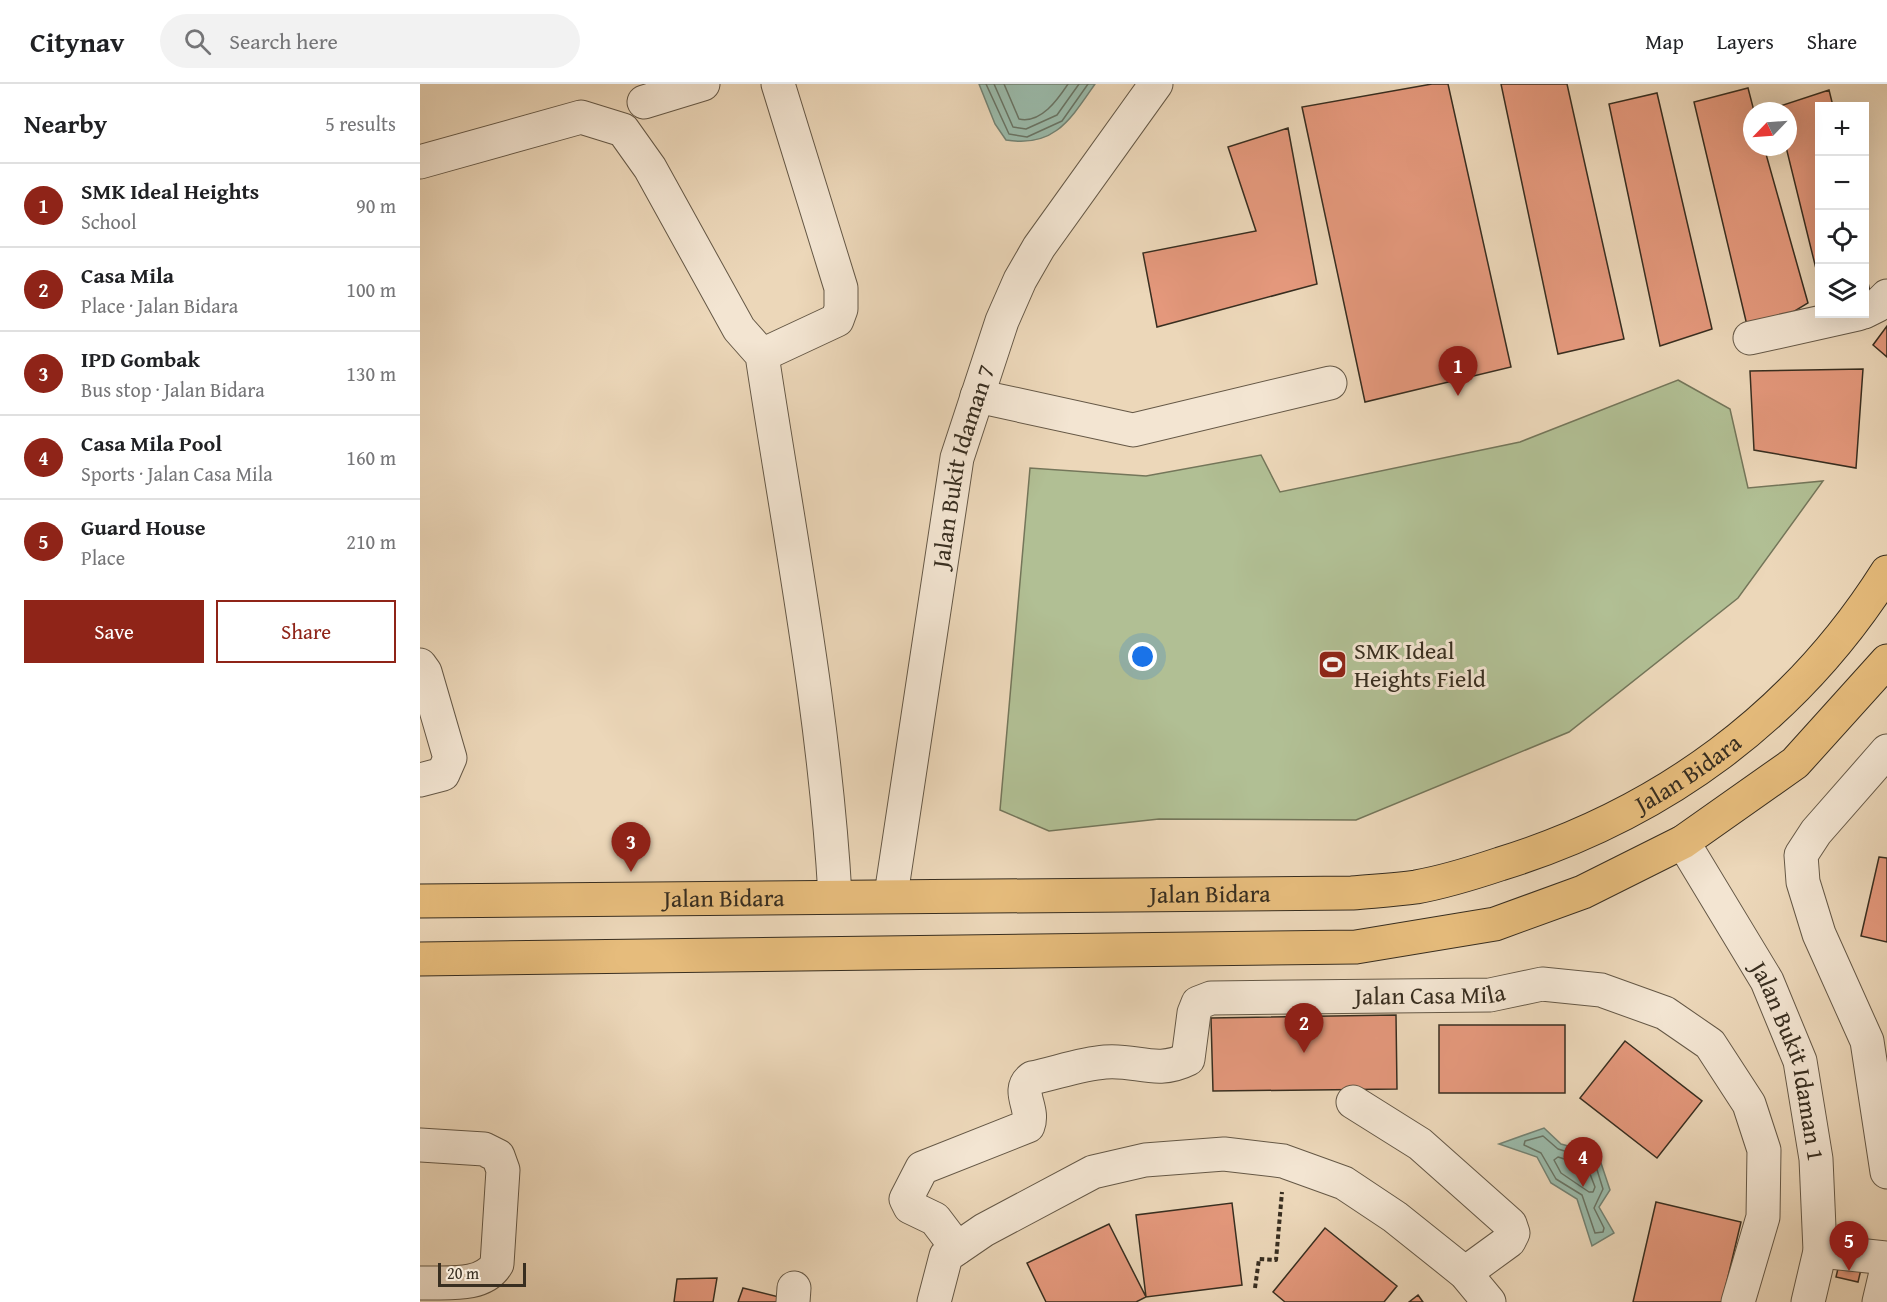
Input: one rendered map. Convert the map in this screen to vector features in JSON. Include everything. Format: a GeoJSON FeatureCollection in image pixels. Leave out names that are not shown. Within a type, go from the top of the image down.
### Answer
{"type":"FeatureCollection","features":[{"type":"Feature","properties":{"kind":"main road","name":"Jalan Bidara"},"geometry":{"type":"LineString","coordinates":[[420,901],[891,895],[1352,893],[1417,886],[1537,853],[1644,804],[1699,770],[1755,728],[1838,643],[1862,612],[1887,572]]}},
{"type":"Feature","properties":{"kind":"main road"},"geometry":{"type":"LineString","coordinates":[[420,959],[1356,947],[1495,924],[1583,892],[1683,842],[1795,763],[1887,661]]}},
{"type":"Feature","properties":{"kind":"street"},"geometry":{"type":"LineString","coordinates":[[623,130],[640,93],[703,84]]}},
{"type":"Feature","properties":{"kind":"street"},"geometry":{"type":"LineString","coordinates":[[762,355],[837,320],[841,309],[841,288],[778,84]]}},
{"type":"Feature","properties":{"kind":"street","name":"Jalan Bukit Idaman 7"},"geometry":{"type":"LineString","coordinates":[[891,895],[957,458],[977,396],[1002,321],[1035,255],[1156,84]]}},
{"type":"Feature","properties":{"kind":"street"},"geometry":{"type":"LineString","coordinates":[[420,162],[581,117],[623,130],[650,168],[739,329],[762,355],[811,682],[831,833],[835,896]]}},
{"type":"Feature","properties":{"kind":"street"},"geometry":{"type":"LineString","coordinates":[[1869,310],[1878,305],[1887,296]]}},
{"type":"Feature","properties":{"kind":"street"},"geometry":{"type":"LineString","coordinates":[[1750,338],[1840,318]]}},
{"type":"Feature","properties":{"kind":"street"},"geometry":{"type":"LineString","coordinates":[[977,396],[1133,430],[1330,383]]}},
{"type":"Feature","properties":{"kind":"street"},"geometry":{"type":"LineString","coordinates":[[420,665],[425,672],[450,758],[442,774],[420,780]]}},
{"type":"Feature","properties":{"kind":"street"},"geometry":{"type":"LineString","coordinates":[[1887,751],[1816,832],[1801,855],[1803,882],[1819,934],[1867,1041],[1887,1172]]}},
{"type":"Feature","properties":{"kind":"street","name":"Jalan Bukit Idaman 1"},"geometry":{"type":"LineString","coordinates":[[1683,842],[1767,981],[1800,1061],[1816,1159],[1820,1251],[1808,1302]]}},
{"type":"Feature","properties":{"kind":"street","name":"Jalan Casa Mila"},"geometry":{"type":"LineString","coordinates":[[957,1248],[935,1220],[909,1207],[906,1199],[908,1192],[922,1167],[1028,1126],[1032,1116],[1024,1091],[1026,1082],[1032,1078],[1107,1062],[1160,1068],[1175,1066],[1188,1059],[1194,1013],[1198,1003],[1211,998],[1490,995],[1542,984],[1601,990],[1665,1013],[1710,1044],[1749,1104],[1764,1150],[1763,1217],[1738,1302]]}},
{"type":"Feature","properties":{"kind":"street"},"geometry":{"type":"LineString","coordinates":[[1353,1102],[1420,1144],[1510,1224],[1513,1233],[1509,1241],[1465,1273]]}},
{"type":"Feature","properties":{"kind":"street"},"geometry":{"type":"LineString","coordinates":[[420,1145],[484,1149],[498,1156],[503,1170],[497,1264],[490,1275],[478,1280],[420,1283]]}},
{"type":"Feature","properties":{"kind":"street"},"geometry":{"type":"LineString","coordinates":[[934,1302],[946,1256],[984,1230],[1093,1172],[1145,1161],[1224,1154],[1283,1161],[1344,1183],[1395,1217],[1465,1273],[1489,1302]]}},
{"type":"Feature","properties":{"kind":"street"},"geometry":{"type":"LineString","coordinates":[[1820,1251],[1887,1258]]}},
{"type":"Feature","properties":{"kind":"street"},"geometry":{"type":"LineString","coordinates":[[1879,1302],[1887,1268]]}},
{"type":"Feature","properties":{"kind":"path"},"geometry":{"type":"LineString","coordinates":[[1255,1288],[1259,1258],[1276,1260],[1283,1186]]}},
{"type":"Feature","properties":{"kind":"shaded area","name":"SMK Ideal Heights Field"},"geometry":{"type":"Polygon","coordinates":[[[1678,380],[1730,409],[1748,488],[1823,481],[1738,598],[1569,732],[1356,820],[1159,819],[1049,831],[1000,810],[1030,468],[1146,476],[1261,455],[1280,492],[1520,442],[1678,380]]]}},
{"type":"Feature","properties":{"kind":"water"},"geometry":{"type":"Polygon","coordinates":[[[979,84],[1095,84],[1069,120],[1059,128],[1037,140],[1023,141],[1006,140],[995,124],[979,84]]]}},
{"type":"Feature","properties":{"kind":"water"},"geometry":{"type":"Polygon","coordinates":[[[1544,1128],[1561,1144],[1598,1154],[1610,1190],[1599,1207],[1614,1233],[1592,1246],[1577,1199],[1551,1183],[1537,1157],[1499,1144],[1544,1128]]]}},
{"type":"Feature","properties":{"kind":"building"},"geometry":{"type":"Polygon","coordinates":[[[1432,84],[1448,84],[1511,367],[1365,402],[1302,107],[1432,84]]]}},
{"type":"Feature","properties":{"kind":"building"},"geometry":{"type":"Polygon","coordinates":[[[1501,84],[1567,84],[1624,339],[1558,354],[1501,84]]]}},
{"type":"Feature","properties":{"kind":"building"},"geometry":{"type":"Polygon","coordinates":[[[1748,88],[1752,102],[1743,102],[1743,156],[1767,156],[1808,303],[1750,338],[1694,102],[1748,88]]]}},
{"type":"Feature","properties":{"kind":"building"},"geometry":{"type":"Polygon","coordinates":[[[1829,90],[1832,102],[1815,102],[1815,265],[1788,156],[1797,156],[1797,102],[1792,102],[1829,90]]]}},
{"type":"Feature","properties":{"kind":"building"},"geometry":{"type":"Polygon","coordinates":[[[1657,93],[1712,329],[1660,346],[1609,104],[1657,93]]]}},
{"type":"Feature","properties":{"kind":"building"},"geometry":{"type":"Polygon","coordinates":[[[1288,128],[1317,284],[1157,327],[1143,253],[1256,231],[1228,147],[1288,128]]]}},
{"type":"Feature","properties":{"kind":"building"},"geometry":{"type":"Polygon","coordinates":[[[1887,326],[1887,357],[1873,345],[1887,326]]]}},
{"type":"Feature","properties":{"kind":"building"},"geometry":{"type":"Polygon","coordinates":[[[1863,369],[1856,468],[1754,450],[1750,371],[1863,369]]]}},
{"type":"Feature","properties":{"kind":"building"},"geometry":{"type":"Polygon","coordinates":[[[1879,857],[1887,858],[1887,942],[1861,936],[1879,857]]]}},
{"type":"Feature","properties":{"kind":"building"},"geometry":{"type":"Polygon","coordinates":[[[1396,1015],[1397,1089],[1213,1091],[1211,1018],[1396,1015]]]}},
{"type":"Feature","properties":{"kind":"building"},"geometry":{"type":"Polygon","coordinates":[[[1439,1025],[1565,1025],[1565,1093],[1439,1093],[1439,1025]]]}},
{"type":"Feature","properties":{"kind":"building"},"geometry":{"type":"Polygon","coordinates":[[[1625,1041],[1702,1101],[1657,1158],[1580,1098],[1625,1041]]]}},
{"type":"Feature","properties":{"kind":"building"},"geometry":{"type":"Polygon","coordinates":[[[1656,1202],[1741,1222],[1722,1302],[1633,1302],[1656,1202]]]}},
{"type":"Feature","properties":{"kind":"building"},"geometry":{"type":"Polygon","coordinates":[[[1232,1203],[1242,1285],[1146,1297],[1136,1215],[1232,1203]]]}},
{"type":"Feature","properties":{"kind":"building"},"geometry":{"type":"Polygon","coordinates":[[[1109,1224],[1146,1297],[1136,1302],[1046,1302],[1027,1263],[1109,1224]]]}},
{"type":"Feature","properties":{"kind":"building"},"geometry":{"type":"Polygon","coordinates":[[[1325,1228],[1397,1286],[1384,1302],[1285,1302],[1273,1292],[1325,1228]]]}},
{"type":"Feature","properties":{"kind":"building"},"geometry":{"type":"Polygon","coordinates":[[[1840,1260],[1862,1265],[1858,1282],[1836,1277],[1840,1260]]]}},
{"type":"Feature","properties":{"kind":"building"},"geometry":{"type":"Polygon","coordinates":[[[717,1278],[713,1302],[674,1302],[677,1279],[717,1278]]]}},
{"type":"Feature","properties":{"kind":"building"},"geometry":{"type":"Polygon","coordinates":[[[743,1288],[779,1297],[779,1302],[738,1302],[743,1288]]]}},
{"type":"Feature","properties":{"kind":"building"},"geometry":{"type":"Polygon","coordinates":[[[1418,1295],[1423,1302],[1409,1302],[1418,1295]]]}},
{"type":"Feature","properties":{"kind":"place","name":"SMK Ideal Heights"},"geometry":{"type":"Point","coordinates":[1458,396]}},
{"type":"Feature","properties":{"kind":"place","name":"SMK Ideal Heights Field"},"geometry":{"type":"Point","coordinates":[1333,665]}},
{"type":"Feature","properties":{"kind":"place","name":"IPD Gombak"},"geometry":{"type":"Point","coordinates":[631,872]}},
{"type":"Feature","properties":{"kind":"place","name":"Casa Mila"},"geometry":{"type":"Point","coordinates":[1304,1053]}},
{"type":"Feature","properties":{"kind":"place","name":"Casa Mila Pool"},"geometry":{"type":"Point","coordinates":[1583,1187]}},
{"type":"Feature","properties":{"kind":"place","name":"Guard House"},"geometry":{"type":"Point","coordinates":[1849,1271]}}]}
